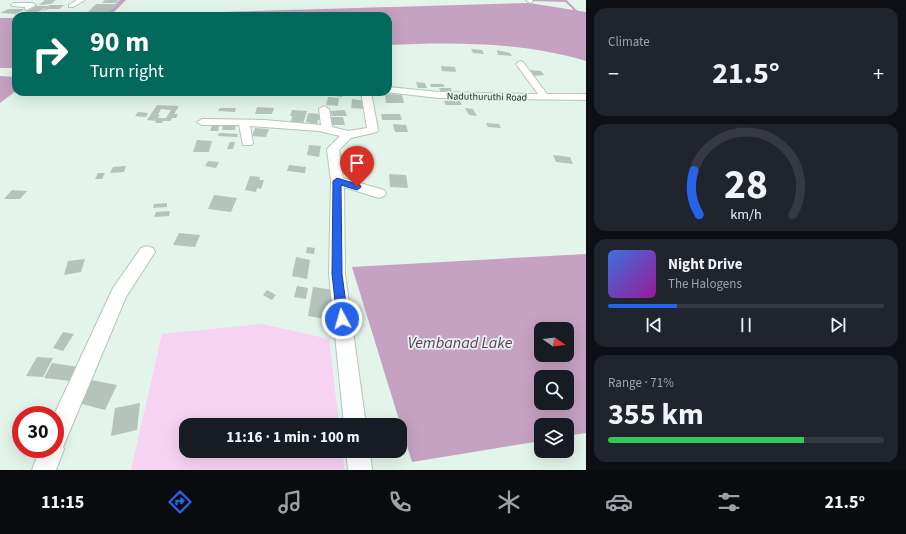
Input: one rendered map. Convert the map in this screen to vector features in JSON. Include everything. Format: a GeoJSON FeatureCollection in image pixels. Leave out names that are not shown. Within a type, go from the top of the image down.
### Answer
{"type":"FeatureCollection","features":[{"type":"Feature","properties":{"kind":"street"},"geometry":{"type":"LineString","coordinates":[[22,0],[11,6],[31,6]]}},
{"type":"Feature","properties":{"kind":"street"},"geometry":{"type":"LineString","coordinates":[[71,6],[82,0]]}},
{"type":"Feature","properties":{"kind":"street"},"geometry":{"type":"LineString","coordinates":[[520,64],[545,97]]}},
{"type":"Feature","properties":{"kind":"street","name":"Naduthuruthi Road"},"geometry":{"type":"LineString","coordinates":[[392,90],[446,95],[586,97]]}},
{"type":"Feature","properties":{"kind":"street"},"geometry":{"type":"LineString","coordinates":[[202,122],[266,122],[332,129],[347,135],[372,130],[367,96]]}},
{"type":"Feature","properties":{"kind":"street"},"geometry":{"type":"LineString","coordinates":[[324,109],[327,129]]}},
{"type":"Feature","properties":{"kind":"street"},"geometry":{"type":"LineString","coordinates":[[244,122],[247,143]]}},
{"type":"Feature","properties":{"kind":"street"},"geometry":{"type":"LineString","coordinates":[[347,135],[333,149],[337,181],[337,274],[354,418]]}},
{"type":"Feature","properties":{"kind":"street"},"geometry":{"type":"LineString","coordinates":[[337,181],[379,193]]}},
{"type":"Feature","properties":{"kind":"street"},"geometry":{"type":"LineString","coordinates":[[64,418],[119,292],[147,252]]}},
{"type":"Feature","properties":{"kind":"street"},"geometry":{"type":"LineString","coordinates":[[44,470],[49,458]]}},
{"type":"Feature","properties":{"kind":"street"},"geometry":{"type":"LineString","coordinates":[[359,458],[360,470]]}},
{"type":"Feature","properties":{"kind":"shaded area"},"geometry":{"type":"Polygon","coordinates":[[[262,324],[329,339],[338,418],[179,418],[179,458],[343,458],[345,470],[131,470],[162,334],[262,324]]]}},
{"type":"Feature","properties":{"kind":"water"},"geometry":{"type":"Polygon","coordinates":[[[529,3],[586,12],[586,61],[538,50],[513,47],[463,44],[392,45],[392,12],[219,12],[529,3]]]}},
{"type":"Feature","properties":{"kind":"water"},"geometry":{"type":"Polygon","coordinates":[[[0,18],[12,18],[12,68],[0,68],[0,18]]]}},
{"type":"Feature","properties":{"kind":"water"},"geometry":{"type":"Polygon","coordinates":[[[0,76],[12,77],[12,94],[0,103],[0,76]]]}},
{"type":"Feature","properties":{"kind":"water","name":"Vembanad Lake"},"geometry":{"type":"Polygon","coordinates":[[[586,254],[586,433],[574,435],[574,418],[534,418],[534,442],[412,462],[407,446],[407,418],[398,418],[352,267],[586,254]]]}},
{"type":"Feature","properties":{"kind":"building"},"geometry":{"type":"Polygon","coordinates":[[[45,0],[56,0],[51,4],[39,5],[45,0]]]}},
{"type":"Feature","properties":{"kind":"building"},"geometry":{"type":"Polygon","coordinates":[[[105,0],[119,0],[116,3],[102,3],[105,0]]]}},
{"type":"Feature","properties":{"kind":"building"},"geometry":{"type":"Polygon","coordinates":[[[96,4],[119,4],[109,12],[88,12],[96,4]]]}},
{"type":"Feature","properties":{"kind":"building"},"geometry":{"type":"Polygon","coordinates":[[[50,5],[64,5],[59,9],[42,11],[50,5]]]}},
{"type":"Feature","properties":{"kind":"building"},"geometry":{"type":"Polygon","coordinates":[[[36,6],[49,6],[38,12],[25,12],[36,6]]]}},
{"type":"Feature","properties":{"kind":"building"},"geometry":{"type":"Polygon","coordinates":[[[8,9],[25,9],[20,12],[12,12],[12,14],[0,13],[8,9]]]}},
{"type":"Feature","properties":{"kind":"building"},"geometry":{"type":"Polygon","coordinates":[[[471,49],[482,50],[484,54],[473,53],[471,49]]]}},
{"type":"Feature","properties":{"kind":"building"},"geometry":{"type":"Polygon","coordinates":[[[497,50],[510,53],[512,56],[498,55],[497,50]]]}},
{"type":"Feature","properties":{"kind":"building"},"geometry":{"type":"Polygon","coordinates":[[[441,66],[455,67],[456,72],[442,71],[441,66]]]}},
{"type":"Feature","properties":{"kind":"building"},"geometry":{"type":"Polygon","coordinates":[[[530,70],[541,71],[544,75],[533,76],[530,70]]]}},
{"type":"Feature","properties":{"kind":"building"},"geometry":{"type":"Polygon","coordinates":[[[416,82],[425,83],[427,88],[418,88],[416,82]]]}},
{"type":"Feature","properties":{"kind":"building"},"geometry":{"type":"Polygon","coordinates":[[[430,84],[443,84],[445,87],[431,87],[430,84]]]}},
{"type":"Feature","properties":{"kind":"building"},"geometry":{"type":"Polygon","coordinates":[[[439,88],[451,88],[452,92],[441,92],[439,88]]]}},
{"type":"Feature","properties":{"kind":"building"},"geometry":{"type":"Polygon","coordinates":[[[392,94],[402,95],[404,103],[386,103],[385,96],[392,96],[392,94]]]}},
{"type":"Feature","properties":{"kind":"building"},"geometry":{"type":"Polygon","coordinates":[[[328,97],[339,98],[338,106],[326,105],[328,97]]]}},
{"type":"Feature","properties":{"kind":"building"},"geometry":{"type":"Polygon","coordinates":[[[352,99],[366,101],[365,109],[351,108],[352,99]]]}},
{"type":"Feature","properties":{"kind":"building"},"geometry":{"type":"Polygon","coordinates":[[[444,101],[460,101],[462,105],[446,105],[444,101]]]}},
{"type":"Feature","properties":{"kind":"building"},"geometry":{"type":"Polygon","coordinates":[[[157,105],[179,106],[174,114],[178,114],[176,118],[172,118],[170,121],[155,123],[156,121],[147,120],[157,105]],[[161,109],[158,118],[166,118],[171,110],[161,109]]]}},
{"type":"Feature","properties":{"kind":"building"},"geometry":{"type":"Polygon","coordinates":[[[257,107],[274,108],[272,114],[255,114],[257,107]]]}},
{"type":"Feature","properties":{"kind":"building"},"geometry":{"type":"Polygon","coordinates":[[[220,108],[236,108],[235,112],[218,111],[220,108]]]}},
{"type":"Feature","properties":{"kind":"building"},"geometry":{"type":"Polygon","coordinates":[[[465,108],[473,109],[477,116],[469,115],[465,108]]]}},
{"type":"Feature","properties":{"kind":"building"},"geometry":{"type":"Polygon","coordinates":[[[292,110],[307,111],[303,124],[291,122],[292,116],[290,116],[292,110]]]}},
{"type":"Feature","properties":{"kind":"building"},"geometry":{"type":"Polygon","coordinates":[[[345,110],[347,116],[332,116],[330,111],[345,110]]]}},
{"type":"Feature","properties":{"kind":"building"},"geometry":{"type":"Polygon","coordinates":[[[138,112],[148,113],[146,117],[135,116],[138,112]]]}},
{"type":"Feature","properties":{"kind":"building"},"geometry":{"type":"Polygon","coordinates":[[[308,113],[320,114],[319,116],[322,116],[321,120],[318,120],[317,124],[306,122],[308,113]]]}},
{"type":"Feature","properties":{"kind":"building"},"geometry":{"type":"Polygon","coordinates":[[[381,114],[400,114],[402,120],[382,120],[381,114]]]}},
{"type":"Feature","properties":{"kind":"building"},"geometry":{"type":"Polygon","coordinates":[[[329,117],[343,117],[345,125],[331,125],[329,117]]]}},
{"type":"Feature","properties":{"kind":"building"},"geometry":{"type":"Polygon","coordinates":[[[213,123],[220,123],[218,131],[210,131],[213,123]]]}},
{"type":"Feature","properties":{"kind":"building"},"geometry":{"type":"Polygon","coordinates":[[[486,123],[499,124],[501,128],[488,127],[486,123]]]}},
{"type":"Feature","properties":{"kind":"building"},"geometry":{"type":"Polygon","coordinates":[[[223,124],[236,124],[235,130],[222,130],[223,124]]]}},
{"type":"Feature","properties":{"kind":"building"},"geometry":{"type":"Polygon","coordinates":[[[393,124],[406,125],[408,132],[395,132],[393,124]]]}},
{"type":"Feature","properties":{"kind":"building"},"geometry":{"type":"Polygon","coordinates":[[[255,128],[269,129],[266,137],[252,136],[255,128]]]}},
{"type":"Feature","properties":{"kind":"building"},"geometry":{"type":"Polygon","coordinates":[[[219,133],[238,134],[237,137],[218,136],[219,133]]]}},
{"type":"Feature","properties":{"kind":"building"},"geometry":{"type":"Polygon","coordinates":[[[197,140],[212,141],[209,152],[193,152],[197,140]]]}},
{"type":"Feature","properties":{"kind":"building"},"geometry":{"type":"Polygon","coordinates":[[[230,142],[235,142],[233,149],[227,149],[230,142]]]}},
{"type":"Feature","properties":{"kind":"building"},"geometry":{"type":"Polygon","coordinates":[[[309,145],[321,146],[319,157],[307,155],[309,145]]]}},
{"type":"Feature","properties":{"kind":"building"},"geometry":{"type":"Polygon","coordinates":[[[553,155],[570,157],[573,164],[556,162],[553,155]]]}},
{"type":"Feature","properties":{"kind":"building"},"geometry":{"type":"Polygon","coordinates":[[[208,161],[219,162],[216,168],[205,166],[208,161]]]}},
{"type":"Feature","properties":{"kind":"building"},"geometry":{"type":"Polygon","coordinates":[[[289,165],[306,167],[305,173],[287,171],[289,165]]]}},
{"type":"Feature","properties":{"kind":"building"},"geometry":{"type":"Polygon","coordinates":[[[126,166],[124,172],[110,173],[113,167],[126,166]]]}},
{"type":"Feature","properties":{"kind":"building"},"geometry":{"type":"Polygon","coordinates":[[[98,173],[105,173],[102,179],[95,179],[98,173]]]}},
{"type":"Feature","properties":{"kind":"building"},"geometry":{"type":"Polygon","coordinates":[[[389,174],[406,175],[408,188],[390,187],[389,174]]]}},
{"type":"Feature","properties":{"kind":"building"},"geometry":{"type":"Polygon","coordinates":[[[250,176],[260,177],[259,180],[264,180],[261,189],[257,188],[256,192],[245,190],[250,176]]]}},
{"type":"Feature","properties":{"kind":"building"},"geometry":{"type":"Polygon","coordinates":[[[12,190],[27,191],[20,199],[4,199],[12,190]]]}},
{"type":"Feature","properties":{"kind":"building"},"geometry":{"type":"Polygon","coordinates":[[[214,195],[237,198],[231,212],[208,209],[214,195]]]}},
{"type":"Feature","properties":{"kind":"building"},"geometry":{"type":"Polygon","coordinates":[[[167,203],[167,207],[153,208],[154,204],[167,203]]]}},
{"type":"Feature","properties":{"kind":"building"},"geometry":{"type":"Polygon","coordinates":[[[170,211],[169,216],[154,217],[156,212],[170,211]]]}},
{"type":"Feature","properties":{"kind":"building"},"geometry":{"type":"Polygon","coordinates":[[[179,233],[200,235],[195,247],[173,245],[179,233]]]}},
{"type":"Feature","properties":{"kind":"building"},"geometry":{"type":"Polygon","coordinates":[[[307,247],[315,248],[314,254],[306,253],[307,247]]]}},
{"type":"Feature","properties":{"kind":"building"},"geometry":{"type":"Polygon","coordinates":[[[296,257],[310,260],[307,279],[292,276],[296,257]]]}},
{"type":"Feature","properties":{"kind":"building"},"geometry":{"type":"Polygon","coordinates":[[[85,259],[81,272],[64,275],[68,261],[85,259]]]}},
{"type":"Feature","properties":{"kind":"building"},"geometry":{"type":"Polygon","coordinates":[[[297,286],[308,288],[306,299],[294,297],[297,286]]]}},
{"type":"Feature","properties":{"kind":"building"},"geometry":{"type":"Polygon","coordinates":[[[313,287],[335,290],[332,320],[308,316],[313,287]]]}},
{"type":"Feature","properties":{"kind":"building"},"geometry":{"type":"Polygon","coordinates":[[[267,290],[276,295],[272,300],[263,295],[267,290]]]}},
{"type":"Feature","properties":{"kind":"building"},"geometry":{"type":"Polygon","coordinates":[[[63,332],[74,334],[63,351],[53,348],[63,332]]]}},
{"type":"Feature","properties":{"kind":"building"},"geometry":{"type":"Polygon","coordinates":[[[37,357],[53,358],[43,377],[26,376],[37,357]]]}},
{"type":"Feature","properties":{"kind":"building"},"geometry":{"type":"Polygon","coordinates":[[[52,363],[79,367],[71,381],[44,378],[52,363]]]}},
{"type":"Feature","properties":{"kind":"building"},"geometry":{"type":"Polygon","coordinates":[[[91,380],[117,385],[105,410],[78,403],[91,380]]]}},
{"type":"Feature","properties":{"kind":"building"},"geometry":{"type":"Polygon","coordinates":[[[140,403],[137,430],[111,436],[115,408],[140,403]]]}},
{"type":"Feature","properties":{"kind":"waterway"},"geometry":{"type":"LineString","coordinates":[[110,12],[123,0]]}},
{"type":"Feature","properties":{"kind":"waterway"},"geometry":{"type":"LineString","coordinates":[[531,0],[566,1]]}},
{"type":"Feature","properties":{"kind":"waterway"},"geometry":{"type":"LineString","coordinates":[[566,1],[586,21]]}},
{"type":"Feature","properties":{"kind":"route"},"geometry":{"type":"LineString","coordinates":[[342,319],[337,274],[337,181],[357,187]]}}]}
